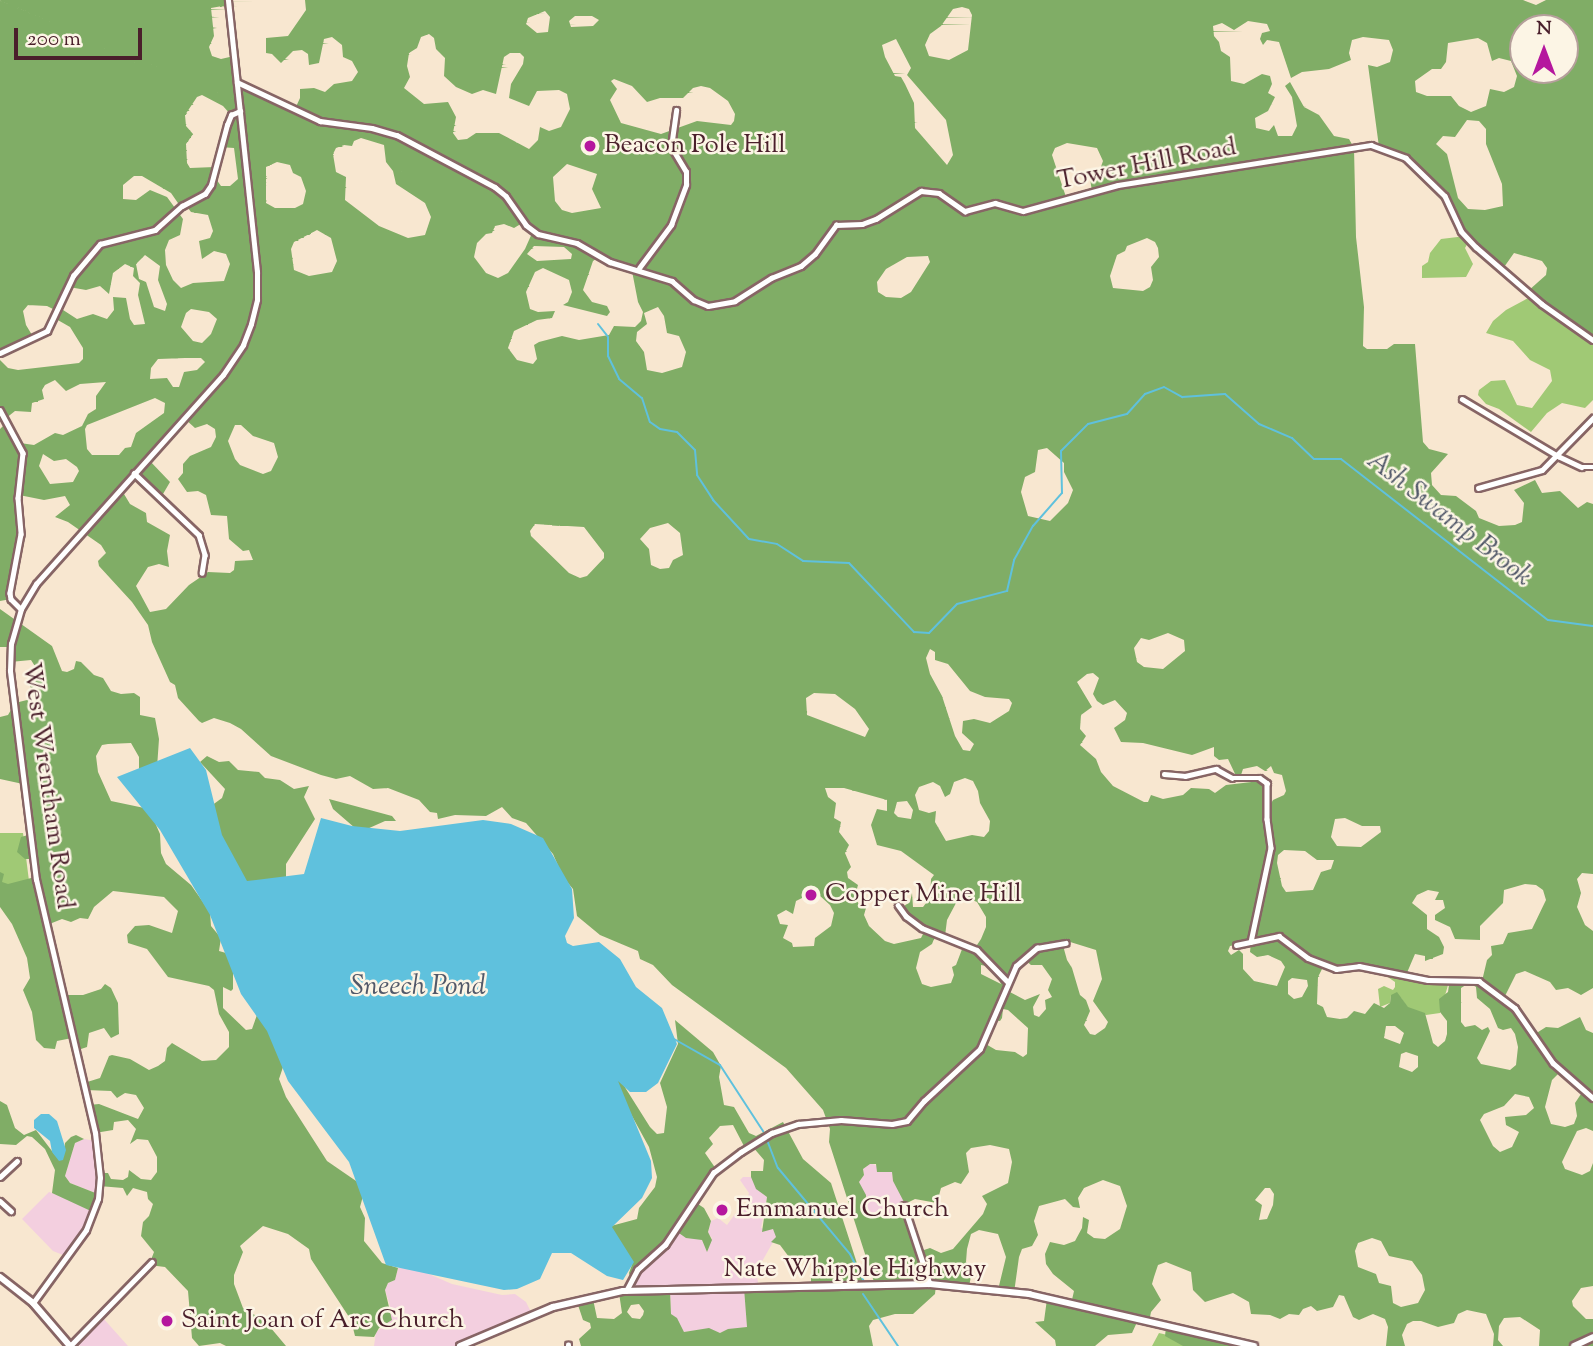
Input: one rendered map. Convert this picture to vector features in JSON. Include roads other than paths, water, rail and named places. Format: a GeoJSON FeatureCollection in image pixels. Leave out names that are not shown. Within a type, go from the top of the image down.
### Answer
{"type":"FeatureCollection","features":[{"type":"Feature","properties":{"kind":"main road"},"geometry":{"type":"LineString","coordinates":[[0,1277],[33,1303],[70,1346]]}},
{"type":"Feature","properties":{"kind":"main road","name":"Nate Whipple Highway"},"geometry":{"type":"LineString","coordinates":[[460,1346],[552,1307],[626,1291],[930,1284],[1029,1294],[1254,1346]]}},
{"type":"Feature","properties":{"kind":"main road"},"geometry":{"type":"LineString","coordinates":[[1574,1346],[1593,1337]]}},
{"type":"Feature","properties":{"kind":"street","name":"West Wrentham Road"},"geometry":{"type":"LineString","coordinates":[[33,1303],[86,1230],[96,1203],[100,1178],[95,1133],[30,843],[10,669],[11,644],[20,608],[48,569],[223,375],[243,345],[251,324],[257,272],[229,0]]}},
{"type":"Feature","properties":{"kind":"street","name":"Tower Hill Road"},"geometry":{"type":"LineString","coordinates":[[237,82],[320,121],[372,128],[396,135],[495,187],[506,196],[526,225],[538,234],[577,243],[610,261],[639,268],[675,282],[698,303],[714,307],[735,301],[771,278],[806,262],[836,225],[862,224],[876,219],[921,191],[939,192],[965,211],[995,202],[1023,211],[1118,185],[1371,145],[1392,152],[1413,164],[1445,196],[1461,231],[1476,247],[1542,304],[1593,340]]}},
{"type":"Feature","properties":{"kind":"street"},"geometry":{"type":"LineString","coordinates":[[639,268],[671,225],[686,185],[686,172],[671,147],[676,110]]}},
{"type":"Feature","properties":{"kind":"street"},"geometry":{"type":"LineString","coordinates":[[0,353],[47,331],[73,276],[93,249],[106,241],[155,230],[182,206],[207,191],[227,125],[232,116],[240,111]]}},
{"type":"Feature","properties":{"kind":"street"},"geometry":{"type":"LineString","coordinates":[[1462,399],[1558,456],[1583,467],[1593,467]]}},
{"type":"Feature","properties":{"kind":"street"},"geometry":{"type":"LineString","coordinates":[[0,410],[23,453],[18,498],[21,534],[10,593],[11,599],[20,608]]}},
{"type":"Feature","properties":{"kind":"street"},"geometry":{"type":"LineString","coordinates":[[1478,488],[1542,470],[1593,418]]}},
{"type":"Feature","properties":{"kind":"street"},"geometry":{"type":"LineString","coordinates":[[134,474],[199,536],[205,555],[202,573]]}},
{"type":"Feature","properties":{"kind":"street"},"geometry":{"type":"LineString","coordinates":[[1164,774],[1185,776],[1216,769],[1232,778],[1260,778],[1267,783],[1266,819],[1271,848],[1250,943]]}},
{"type":"Feature","properties":{"kind":"street"},"geometry":{"type":"LineString","coordinates":[[898,905],[906,916],[922,928],[977,950],[1007,982]]}},
{"type":"Feature","properties":{"kind":"street"},"geometry":{"type":"LineString","coordinates":[[1236,945],[1279,936],[1308,958],[1336,969],[1359,966],[1428,979],[1479,981],[1515,1008],[1553,1063],[1593,1098]]}},
{"type":"Feature","properties":{"kind":"street"},"geometry":{"type":"LineString","coordinates":[[626,1291],[637,1270],[665,1245],[713,1173],[772,1133],[798,1124],[841,1120],[897,1124],[911,1118],[923,1101],[980,1049],[1016,966],[1037,948],[1066,943]]}},
{"type":"Feature","properties":{"kind":"street"},"geometry":{"type":"LineString","coordinates":[[0,1177],[17,1161]]}},
{"type":"Feature","properties":{"kind":"street"},"geometry":{"type":"LineString","coordinates":[[0,1201],[11,1211]]}},
{"type":"Feature","properties":{"kind":"street"},"geometry":{"type":"LineString","coordinates":[[904,1205],[930,1284]]}},
{"type":"Feature","properties":{"kind":"street"},"geometry":{"type":"LineString","coordinates":[[70,1346],[152,1262]]}},
{"type":"Feature","properties":{"kind":"water","name":"Sneech Pond"},"geometry":{"type":"Polygon","coordinates":[[[190,748],[206,770],[222,835],[247,881],[304,874],[321,818],[352,826],[400,831],[483,820],[511,824],[543,838],[572,889],[574,918],[565,936],[567,943],[573,946],[599,942],[620,959],[636,987],[662,1008],[677,1044],[658,1083],[646,1092],[630,1092],[618,1081],[651,1161],[652,1178],[642,1198],[612,1227],[634,1262],[623,1280],[607,1276],[571,1253],[552,1253],[540,1279],[517,1289],[504,1290],[386,1265],[349,1162],[288,1081],[267,1031],[241,994],[210,915],[160,830],[117,777],[190,748]]]}},
{"type":"Feature","properties":{"kind":"water"},"geometry":{"type":"Polygon","coordinates":[[[41,1114],[49,1114],[57,1121],[66,1150],[63,1160],[59,1161],[52,1152],[50,1141],[34,1128],[34,1120],[41,1114]]]}},
{"type":"Feature","properties":{"kind":"waterway","name":"Ash Swamp Brook"},"geometry":{"type":"LineString","coordinates":[[598,324],[608,337],[608,356],[619,379],[642,398],[650,422],[660,429],[677,432],[695,450],[697,475],[713,500],[749,539],[777,544],[803,561],[849,563],[914,632],[929,633],[957,604],[1007,591],[1014,560],[1033,526],[1062,493],[1061,451],[1088,424],[1127,414],[1145,394],[1164,387],[1182,397],[1225,394],[1259,424],[1292,438],[1314,459],[1341,459],[1548,620],[1593,626]]}},
{"type":"Feature","properties":{"kind":"waterway"},"geometry":{"type":"LineString","coordinates":[[674,1039],[720,1065],[763,1131]]}},
{"type":"Feature","properties":{"kind":"waterway"},"geometry":{"type":"LineString","coordinates":[[767,1140],[778,1168],[850,1254],[863,1280]]}},
{"type":"Feature","properties":{"kind":"waterway"},"geometry":{"type":"LineString","coordinates":[[863,1294],[898,1346]]}},
{"type":"Feature","properties":{"kind":"place","name":"Beacon Pole Hill"},"geometry":{"type":"Point","coordinates":[590,146]}},
{"type":"Feature","properties":{"kind":"place","name":"Copper Mine Hill"},"geometry":{"type":"Point","coordinates":[811,895]}},
{"type":"Feature","properties":{"kind":"place","name":"Emmanuel Church"},"geometry":{"type":"Point","coordinates":[722,1210]}},
{"type":"Feature","properties":{"kind":"place","name":"Saint Joan of Arc Church"},"geometry":{"type":"Point","coordinates":[167,1321]}}]}
